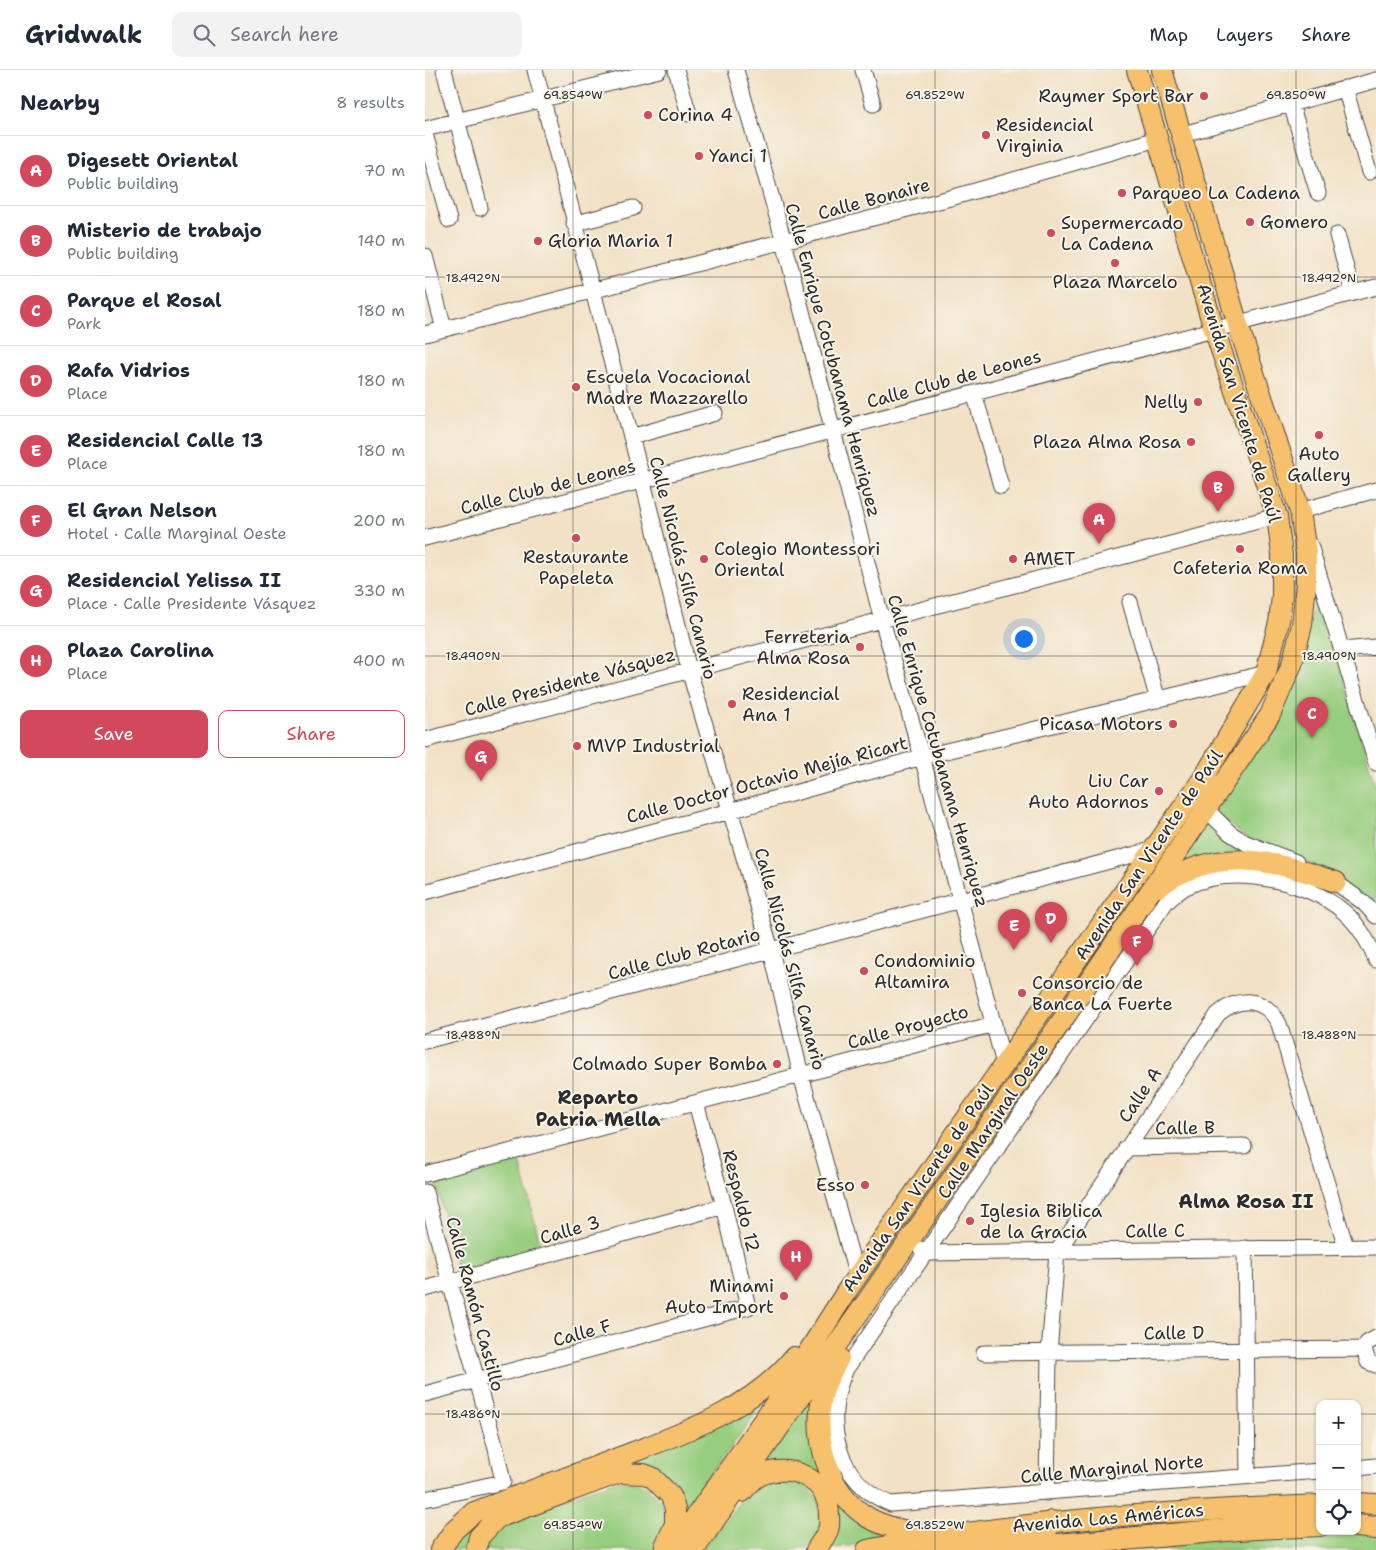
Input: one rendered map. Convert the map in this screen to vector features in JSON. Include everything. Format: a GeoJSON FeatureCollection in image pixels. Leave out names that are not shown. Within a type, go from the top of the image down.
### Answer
{"type":"FeatureCollection","features":[{"type":"Feature","properties":{"kind":"highway"},"geometry":{"type":"LineString","coordinates":[[934,1543],[1041,1533],[1052,1522]]}},
{"type":"Feature","properties":{"kind":"highway"},"geometry":{"type":"LineString","coordinates":[[999,1550],[1238,1529],[1316,1525]]}},
{"type":"Feature","properties":{"kind":"highway"},"geometry":{"type":"LineString","coordinates":[[1361,1526],[1376,1528]]}},
{"type":"Feature","properties":{"kind":"main road","name":"Avenida San Vicente de Paúl"},"geometry":{"type":"LineString","coordinates":[[671,1550],[781,1395],[852,1283],[1204,776],[1266,673],[1276,638],[1282,596],[1282,555],[1277,516],[1215,328],[1137,70]]}},
{"type":"Feature","properties":{"kind":"main road","name":"Avenida San Vicente de Paúl"},"geometry":{"type":"LineString","coordinates":[[695,1550],[909,1241],[1082,1008],[1148,894],[1270,715],[1292,664],[1301,625],[1306,584],[1305,552],[1299,511],[1237,322],[1162,70]]}},
{"type":"Feature","properties":{"kind":"main road"},"geometry":{"type":"LineString","coordinates":[[1148,894],[1175,875],[1199,864],[1239,860],[1289,865],[1336,882]]}},
{"type":"Feature","properties":{"kind":"main road"},"geometry":{"type":"LineString","coordinates":[[440,1550],[454,1530],[474,1512],[654,1444],[729,1410],[754,1396],[784,1370],[852,1283]]}},
{"type":"Feature","properties":{"kind":"main road"},"geometry":{"type":"LineString","coordinates":[[866,1302],[825,1388],[819,1428],[822,1449],[829,1471],[854,1506],[870,1518],[910,1532],[934,1543]]}},
{"type":"Feature","properties":{"kind":"main road"},"geometry":{"type":"LineString","coordinates":[[695,1550],[750,1482],[759,1476],[773,1472],[791,1472],[807,1477],[819,1484],[826,1495],[829,1506],[829,1529],[816,1550]]}},
{"type":"Feature","properties":{"kind":"main road"},"geometry":{"type":"LineString","coordinates":[[476,1550],[479,1537],[497,1518],[619,1473],[643,1474],[652,1477],[671,1496],[675,1509],[675,1524],[663,1550]]}},
{"type":"Feature","properties":{"kind":"main road","name":"Avenida Las Américas"},"geometry":{"type":"LineString","coordinates":[[1052,1522],[1210,1509],[1316,1505]]}},
{"type":"Feature","properties":{"kind":"main road"},"geometry":{"type":"LineString","coordinates":[[867,1550],[934,1543]]}},
{"type":"Feature","properties":{"kind":"street"},"geometry":{"type":"LineString","coordinates":[[444,70],[480,208]]}},
{"type":"Feature","properties":{"kind":"street","name":"Calle Nicolás Silfa Canario"},"geometry":{"type":"LineString","coordinates":[[535,70],[591,290],[643,482],[689,670],[771,950],[852,1283]]}},
{"type":"Feature","properties":{"kind":"street"},"geometry":{"type":"LineString","coordinates":[[425,129],[459,122],[659,70]]}},
{"type":"Feature","properties":{"kind":"street"},"geometry":{"type":"LineString","coordinates":[[676,70],[689,114]]}},
{"type":"Feature","properties":{"kind":"street","name":"Calle Enrique Cotubanama Henriquez"},"geometry":{"type":"LineString","coordinates":[[736,70],[784,242],[831,431],[882,620],[923,757],[1004,1064]]}},
{"type":"Feature","properties":{"kind":"street"},"geometry":{"type":"LineString","coordinates":[[863,70],[873,104]]}},
{"type":"Feature","properties":{"kind":"street"},"geometry":{"type":"LineString","coordinates":[[1181,135],[1376,80]]}},
{"type":"Feature","properties":{"kind":"street"},"geometry":{"type":"LineString","coordinates":[[1345,88],[1369,172]]}},
{"type":"Feature","properties":{"kind":"street"},"geometry":{"type":"LineString","coordinates":[[1291,104],[1318,193]]}},
{"type":"Feature","properties":{"kind":"street"},"geometry":{"type":"LineString","coordinates":[[425,134],[449,220]]}},
{"type":"Feature","properties":{"kind":"street","name":"Calle Bonaire"},"geometry":{"type":"LineString","coordinates":[[425,334],[1011,182],[1157,139]]}},
{"type":"Feature","properties":{"kind":"street"},"geometry":{"type":"LineString","coordinates":[[574,224],[633,208]]}},
{"type":"Feature","properties":{"kind":"street"},"geometry":{"type":"LineString","coordinates":[[1337,235],[1353,293]]}},
{"type":"Feature","properties":{"kind":"street"},"geometry":{"type":"LineString","coordinates":[[425,256],[443,329]]}},
{"type":"Feature","properties":{"kind":"street","name":"Calle Club de Leones"},"geometry":{"type":"LineString","coordinates":[[425,538],[643,482],[1237,322],[1376,287]]}},
{"type":"Feature","properties":{"kind":"street"},"geometry":{"type":"LineString","coordinates":[[974,392],[1001,486]]}},
{"type":"Feature","properties":{"kind":"street"},"geometry":{"type":"LineString","coordinates":[[631,437],[715,413]]}},
{"type":"Feature","properties":{"kind":"street"},"geometry":{"type":"LineString","coordinates":[[1299,511],[1376,490]]}},
{"type":"Feature","properties":{"kind":"street","name":"Avenida San Vicente de Paúl"},"geometry":{"type":"LineString","coordinates":[[1299,511],[1376,763]]}},
{"type":"Feature","properties":{"kind":"street","name":"Calle Presidente Vásquez"},"geometry":{"type":"LineString","coordinates":[[425,740],[1277,516]]}},
{"type":"Feature","properties":{"kind":"street"},"geometry":{"type":"LineString","coordinates":[[1130,602],[1157,700]]}},
{"type":"Feature","properties":{"kind":"street"},"geometry":{"type":"LineString","coordinates":[[1342,650],[1376,647]]}},
{"type":"Feature","properties":{"kind":"street","name":"Calle Doctor Octavio Mejía Ricart"},"geometry":{"type":"LineString","coordinates":[[425,892],[730,811],[923,757],[1266,673]]}},
{"type":"Feature","properties":{"kind":"street","name":"Avenida San Vicente de Paúl"},"geometry":{"type":"LineString","coordinates":[[1206,809],[1230,833],[1246,843],[1313,869],[1336,882],[1363,902],[1376,916]]}},
{"type":"Feature","properties":{"kind":"street","name":"Calle Club Rotario"},"geometry":{"type":"LineString","coordinates":[[425,1041],[1155,848]]}},
{"type":"Feature","properties":{"kind":"street","name":"Calle Marginal Oeste"},"geometry":{"type":"LineString","coordinates":[[847,1470],[839,1449],[835,1424],[835,1404],[839,1383],[846,1369],[926,1253],[1082,1008],[1166,902],[1186,887],[1207,879],[1244,877],[1273,880],[1314,893],[1345,912],[1375,953]]}},
{"type":"Feature","properties":{"kind":"street","name":"Calle A"},"geometry":{"type":"LineString","coordinates":[[1047,1493],[1049,1354],[1057,1252],[1218,1014],[1228,1006],[1241,1002],[1255,1003],[1266,1007],[1274,1013],[1292,1063],[1346,1248]]}},
{"type":"Feature","properties":{"kind":"street","name":"Calle Proyecto"},"geometry":{"type":"LineString","coordinates":[[425,1174],[994,1024]]}},
{"type":"Feature","properties":{"kind":"street","name":"Respaldo 12"},"geometry":{"type":"LineString","coordinates":[[696,1103],[724,1206],[748,1307]]}},
{"type":"Feature","properties":{"kind":"street","name":"Calle B"},"geometry":{"type":"LineString","coordinates":[[1127,1148],[1245,1146]]}},
{"type":"Feature","properties":{"kind":"street","name":"Calle Ramón Castillo"},"geometry":{"type":"LineString","coordinates":[[425,1192],[448,1282],[496,1449],[503,1483],[425,1500]]}},
{"type":"Feature","properties":{"kind":"street","name":"Calle 3"},"geometry":{"type":"LineString","coordinates":[[425,1289],[724,1206]]}},
{"type":"Feature","properties":{"kind":"street"},"geometry":{"type":"LineString","coordinates":[[909,1241],[926,1253]]}},
{"type":"Feature","properties":{"kind":"street","name":"Calle C"},"geometry":{"type":"LineString","coordinates":[[926,1253],[1376,1247]]}},
{"type":"Feature","properties":{"kind":"street"},"geometry":{"type":"LineString","coordinates":[[1245,1248],[1248,1476]]}},
{"type":"Feature","properties":{"kind":"street","name":"Calle F"},"geometry":{"type":"LineString","coordinates":[[425,1394],[748,1307]]}},
{"type":"Feature","properties":{"kind":"street"},"geometry":{"type":"LineString","coordinates":[[1376,1338],[1367,1343],[1364,1349],[1368,1362],[1376,1365]]}},
{"type":"Feature","properties":{"kind":"street","name":"Calle D"},"geometry":{"type":"LineString","coordinates":[[984,1353],[1049,1354],[1364,1349]]}},
{"type":"Feature","properties":{"kind":"street"},"geometry":{"type":"LineString","coordinates":[[1361,1468],[1376,1466]]}},
{"type":"Feature","properties":{"kind":"street","name":"Calle Marginal Norte"},"geometry":{"type":"LineString","coordinates":[[847,1470],[861,1487],[876,1498],[891,1504],[1316,1471]]}},
{"type":"Feature","properties":{"kind":"green space"},"geometry":{"type":"Polygon","coordinates":[[[1316,587],[1376,788],[1376,909],[1317,866],[1247,839],[1212,810],[1307,634],[1316,587]]]}},
{"type":"Feature","properties":{"kind":"green space"},"geometry":{"type":"Polygon","coordinates":[[[1208,820],[1262,855],[1176,866],[1208,820]]]}},
{"type":"Feature","properties":{"kind":"green space"},"geometry":{"type":"Polygon","coordinates":[[[519,1158],[543,1256],[458,1276],[436,1180],[519,1158]]]}},
{"type":"Feature","properties":{"kind":"green space"},"geometry":{"type":"Polygon","coordinates":[[[833,1360],[819,1392],[810,1435],[824,1477],[890,1532],[889,1538],[826,1550],[815,1476],[755,1475],[833,1360]]]}},
{"type":"Feature","properties":{"kind":"green space"},"geometry":{"type":"Polygon","coordinates":[[[773,1391],[685,1507],[678,1523],[677,1495],[607,1465],[773,1391]]]}},
{"type":"Feature","properties":{"kind":"green space"},"geometry":{"type":"Polygon","coordinates":[[[791,1479],[814,1494],[819,1508],[819,1536],[807,1547],[793,1550],[702,1550],[755,1482],[791,1479]]]}},
{"type":"Feature","properties":{"kind":"green space"},"geometry":{"type":"Polygon","coordinates":[[[617,1480],[646,1486],[659,1500],[666,1520],[657,1550],[481,1550],[499,1522],[617,1480]]]}},
{"type":"Feature","properties":{"kind":"green space"},"geometry":{"type":"Polygon","coordinates":[[[486,1513],[474,1531],[468,1550],[445,1550],[486,1513]]]}},
{"type":"Feature","properties":{"kind":"green space"},"geometry":{"type":"Polygon","coordinates":[[[1361,1532],[1376,1532],[1376,1550],[1086,1550],[1222,1537],[1316,1534],[1361,1535],[1361,1532]]]}},
{"type":"Feature","properties":{"kind":"place","name":"Raymer Sport Bar"},"geometry":{"type":"Point","coordinates":[1204,96]}},
{"type":"Feature","properties":{"kind":"place","name":"Corina 4"},"geometry":{"type":"Point","coordinates":[648,115]}},
{"type":"Feature","properties":{"kind":"place","name":"Residencial Virginia"},"geometry":{"type":"Point","coordinates":[986,135]}},
{"type":"Feature","properties":{"kind":"place","name":"Yanci 1"},"geometry":{"type":"Point","coordinates":[699,156]}},
{"type":"Feature","properties":{"kind":"place","name":"Parqueo La Cadena"},"geometry":{"type":"Point","coordinates":[1122,193]}},
{"type":"Feature","properties":{"kind":"place","name":"Gomero"},"geometry":{"type":"Point","coordinates":[1250,222]}},
{"type":"Feature","properties":{"kind":"place","name":"Supermercado La Cadena"},"geometry":{"type":"Point","coordinates":[1051,233]}},
{"type":"Feature","properties":{"kind":"place","name":"Gloria Maria 1"},"geometry":{"type":"Point","coordinates":[538,241]}},
{"type":"Feature","properties":{"kind":"place","name":"Plaza Marcelo"},"geometry":{"type":"Point","coordinates":[1115,263]}},
{"type":"Feature","properties":{"kind":"place","name":"Escuela Vocacional Madre Mazzarello"},"geometry":{"type":"Point","coordinates":[576,387]}},
{"type":"Feature","properties":{"kind":"place","name":"Nelly"},"geometry":{"type":"Point","coordinates":[1198,402]}},
{"type":"Feature","properties":{"kind":"place","name":"Auto Gallery"},"geometry":{"type":"Point","coordinates":[1319,435]}},
{"type":"Feature","properties":{"kind":"place","name":"Plaza Alma Rosa"},"geometry":{"type":"Point","coordinates":[1191,442]}},
{"type":"Feature","properties":{"kind":"place","name":"Misterio de trabajo"},"geometry":{"type":"Point","coordinates":[1218,512]}},
{"type":"Feature","properties":{"kind":"place","name":"Restaurante Papeleta"},"geometry":{"type":"Point","coordinates":[576,538]}},
{"type":"Feature","properties":{"kind":"place","name":"Digesett Oriental"},"geometry":{"type":"Point","coordinates":[1099,544]}},
{"type":"Feature","properties":{"kind":"place","name":"Cafeteria Roma"},"geometry":{"type":"Point","coordinates":[1240,549]}},
{"type":"Feature","properties":{"kind":"place","name":"Colegio Montessori Oriental"},"geometry":{"type":"Point","coordinates":[704,559]}},
{"type":"Feature","properties":{"kind":"place","name":"AMET"},"geometry":{"type":"Point","coordinates":[1013,559]}},
{"type":"Feature","properties":{"kind":"place","name":"Ferreteria Alma Rosa"},"geometry":{"type":"Point","coordinates":[860,647]}},
{"type":"Feature","properties":{"kind":"place","name":"Residencial Ana 1"},"geometry":{"type":"Point","coordinates":[732,704]}},
{"type":"Feature","properties":{"kind":"place","name":"Picasa Motors"},"geometry":{"type":"Point","coordinates":[1173,724]}},
{"type":"Feature","properties":{"kind":"place","name":"Parque el Rosal"},"geometry":{"type":"Point","coordinates":[1312,738]}},
{"type":"Feature","properties":{"kind":"place","name":"MVP Industrial"},"geometry":{"type":"Point","coordinates":[577,746]}},
{"type":"Feature","properties":{"kind":"place","name":"Residencial Yelissa II"},"geometry":{"type":"Point","coordinates":[481,781]}},
{"type":"Feature","properties":{"kind":"place","name":"Liu Car Auto Adornos"},"geometry":{"type":"Point","coordinates":[1159,791]}},
{"type":"Feature","properties":{"kind":"place","name":"Rafa Vidrios"},"geometry":{"type":"Point","coordinates":[1051,943]}},
{"type":"Feature","properties":{"kind":"place","name":"Residencial Calle 13"},"geometry":{"type":"Point","coordinates":[1014,950]}},
{"type":"Feature","properties":{"kind":"place","name":"El Gran Nelson"},"geometry":{"type":"Point","coordinates":[1137,966]}},
{"type":"Feature","properties":{"kind":"place","name":"Condominio Altamira"},"geometry":{"type":"Point","coordinates":[864,971]}},
{"type":"Feature","properties":{"kind":"place","name":"Consorcio de Banca La Fuerte"},"geometry":{"type":"Point","coordinates":[1022,993]}},
{"type":"Feature","properties":{"kind":"place","name":"Colmado Super Bomba"},"geometry":{"type":"Point","coordinates":[777,1064]}},
{"type":"Feature","properties":{"kind":"place","name":"Esso"},"geometry":{"type":"Point","coordinates":[865,1185]}},
{"type":"Feature","properties":{"kind":"place","name":"Iglesia Biblica de la Gracia"},"geometry":{"type":"Point","coordinates":[970,1221]}},
{"type":"Feature","properties":{"kind":"place","name":"Plaza Carolina"},"geometry":{"type":"Point","coordinates":[796,1281]}},
{"type":"Feature","properties":{"kind":"place","name":"Minami Auto Import"},"geometry":{"type":"Point","coordinates":[784,1296]}},
{"type":"Feature","properties":{"kind":"district","name":"Reparto Patria Mella"},"geometry":{"type":"Point","coordinates":[598,1108]}},
{"type":"Feature","properties":{"kind":"district","name":"Alma Rosa II"},"geometry":{"type":"Point","coordinates":[1246,1201]}}]}
